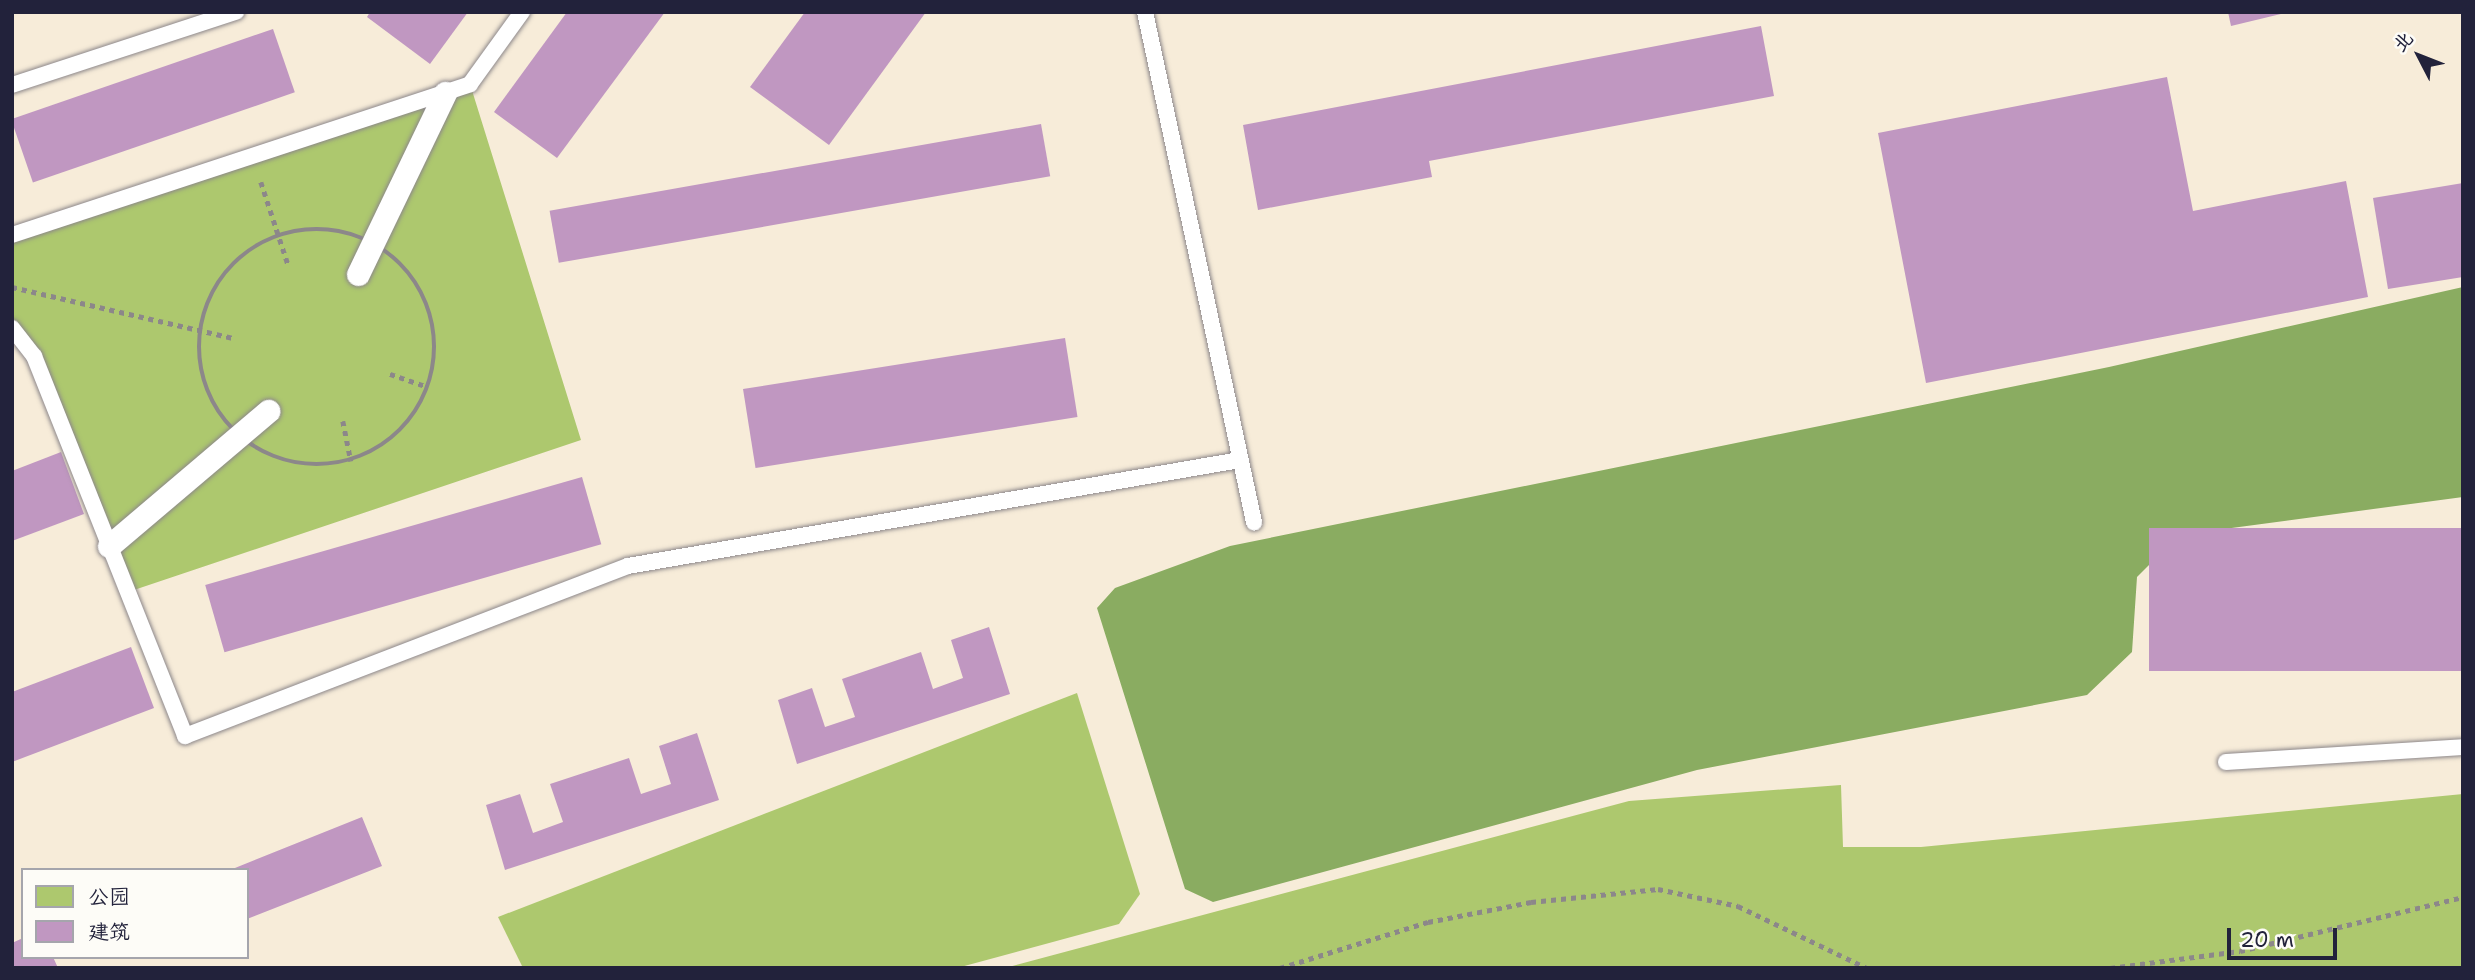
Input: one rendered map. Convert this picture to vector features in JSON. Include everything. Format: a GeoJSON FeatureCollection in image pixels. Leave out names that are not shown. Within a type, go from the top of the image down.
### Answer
{"type":"FeatureCollection","features":[{"type":"Feature","properties":{"kind":"street"},"geometry":{"type":"LineString","coordinates":[[358,274],[445,93]]}},
{"type":"Feature","properties":{"kind":"street"},"geometry":{"type":"LineString","coordinates":[[109,546],[268,411]]}},
{"type":"Feature","properties":{"kind":"lane"},"geometry":{"type":"LineString","coordinates":[[12,85],[236,12]]}},
{"type":"Feature","properties":{"kind":"lane"},"geometry":{"type":"LineString","coordinates":[[12,235],[470,85],[522,12]]}},
{"type":"Feature","properties":{"kind":"lane"},"geometry":{"type":"LineString","coordinates":[[1145,12],[1254,523]]}},
{"type":"Feature","properties":{"kind":"lane"},"geometry":{"type":"LineString","coordinates":[[12,328],[34,356],[185,736],[628,566],[1240,460]]}},
{"type":"Feature","properties":{"kind":"lane"},"geometry":{"type":"LineString","coordinates":[[2226,762],[2463,747]]}},
{"type":"Feature","properties":{"kind":"path"},"geometry":{"type":"LineString","coordinates":[[252,156],[289,267]]}},
{"type":"Feature","properties":{"kind":"path"},"geometry":{"type":"LineString","coordinates":[[299,229],[338,229],[374,241],[405,266],[427,300],[436,338],[428,387],[415,415],[387,443],[351,461],[311,466],[272,458],[238,437],[214,407],[200,371],[199,333],[210,295],[232,264],[263,241],[279,236],[299,229]]}},
{"type":"Feature","properties":{"kind":"path"},"geometry":{"type":"LineString","coordinates":[[12,287],[199,333],[233,338]]}},
{"type":"Feature","properties":{"kind":"path"},"geometry":{"type":"LineString","coordinates":[[390,374],[428,387]]}},
{"type":"Feature","properties":{"kind":"path"},"geometry":{"type":"LineString","coordinates":[[343,421],[351,461]]}},
{"type":"Feature","properties":{"kind":"path"},"geometry":{"type":"LineString","coordinates":[[1280,968],[1428,922],[1531,902],[1658,889],[1738,906],[1867,968]]}},
{"type":"Feature","properties":{"kind":"path"},"geometry":{"type":"LineString","coordinates":[[2109,968],[2240,951],[2463,897]]}},
{"type":"Feature","properties":{"kind":"green space"},"geometry":{"type":"Polygon","coordinates":[[[470,84],[581,440],[128,592],[34,357],[12,328],[12,235],[470,84]]]}},
{"type":"Feature","properties":{"kind":"green space"},"geometry":{"type":"Polygon","coordinates":[[[2463,287],[2463,497],[2179,535],[2137,577],[2132,652],[2087,695],[1697,770],[1213,902],[1185,889],[1097,608],[1115,588],[1230,546],[2109,367],[2463,287]]]}},
{"type":"Feature","properties":{"kind":"green space"},"geometry":{"type":"Polygon","coordinates":[[[1077,693],[1140,894],[1119,924],[957,968],[523,968],[498,917],[1077,693]]]}},
{"type":"Feature","properties":{"kind":"green space"},"geometry":{"type":"Polygon","coordinates":[[[1841,785],[1843,847],[1921,847],[2463,794],[2463,968],[1005,968],[1629,801],[1841,785]]]}},
{"type":"Feature","properties":{"kind":"building"},"geometry":{"type":"Polygon","coordinates":[[[370,12],[468,12],[430,64],[367,17],[370,12]]]}},
{"type":"Feature","properties":{"kind":"building"},"geometry":{"type":"Polygon","coordinates":[[[567,12],[665,12],[557,158],[494,112],[567,12]]]}},
{"type":"Feature","properties":{"kind":"building"},"geometry":{"type":"Polygon","coordinates":[[[805,12],[926,12],[829,145],[750,87],[805,12]]]}},
{"type":"Feature","properties":{"kind":"building"},"geometry":{"type":"Polygon","coordinates":[[[2228,12],[2285,12],[2285,13],[2231,26],[2228,12]]]}},
{"type":"Feature","properties":{"kind":"building"},"geometry":{"type":"Polygon","coordinates":[[[1761,26],[1774,96],[1429,161],[1432,177],[1258,210],[1243,125],[1761,26]]]}},
{"type":"Feature","properties":{"kind":"building"},"geometry":{"type":"Polygon","coordinates":[[[273,29],[295,92],[33,183],[12,119],[273,29]]]}},
{"type":"Feature","properties":{"kind":"building"},"geometry":{"type":"Polygon","coordinates":[[[2167,77],[2193,211],[2346,181],[2368,297],[1926,383],[1878,133],[2167,77]]]}},
{"type":"Feature","properties":{"kind":"building"},"geometry":{"type":"Polygon","coordinates":[[[1041,124],[1050,176],[559,263],[550,211],[1041,124]]]}},
{"type":"Feature","properties":{"kind":"building"},"geometry":{"type":"Polygon","coordinates":[[[2463,183],[2463,277],[2388,289],[2373,198],[2463,183]]]}},
{"type":"Feature","properties":{"kind":"building"},"geometry":{"type":"Polygon","coordinates":[[[1065,338],[1078,417],[756,468],[743,389],[1065,338]]]}},
{"type":"Feature","properties":{"kind":"building"},"geometry":{"type":"Polygon","coordinates":[[[61,452],[84,514],[12,541],[12,471],[61,452]]]}},
{"type":"Feature","properties":{"kind":"building"},"geometry":{"type":"Polygon","coordinates":[[[582,477],[601,544],[224,652],[205,585],[582,477]]]}},
{"type":"Feature","properties":{"kind":"building"},"geometry":{"type":"Polygon","coordinates":[[[2149,528],[2463,528],[2463,671],[2149,671],[2149,528]]]}},
{"type":"Feature","properties":{"kind":"building"},"geometry":{"type":"Polygon","coordinates":[[[989,627],[1010,694],[797,764],[778,700],[812,688],[825,727],[855,717],[842,679],[921,652],[933,689],[963,678],[951,640],[989,627]]]}},
{"type":"Feature","properties":{"kind":"building"},"geometry":{"type":"Polygon","coordinates":[[[131,647],[154,708],[12,762],[12,692],[131,647]]]}},
{"type":"Feature","properties":{"kind":"building"},"geometry":{"type":"Polygon","coordinates":[[[697,733],[719,800],[505,870],[486,805],[520,794],[533,833],[563,822],[550,784],[629,758],[641,794],[671,784],[659,746],[697,733]]]}},
{"type":"Feature","properties":{"kind":"building"},"geometry":{"type":"Polygon","coordinates":[[[362,817],[382,866],[248,919],[248,868],[235,868],[362,817]]]}},
{"type":"Feature","properties":{"kind":"building"},"geometry":{"type":"Polygon","coordinates":[[[21,939],[21,959],[54,959],[58,968],[12,968],[12,943],[21,939]]]}}]}
